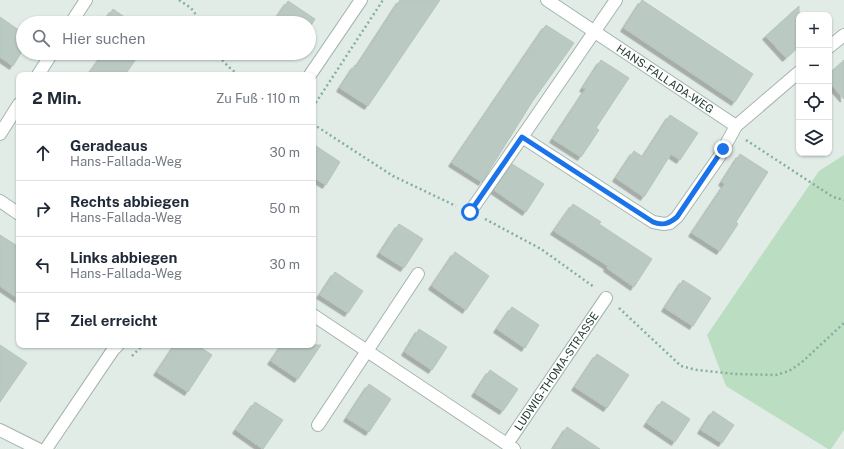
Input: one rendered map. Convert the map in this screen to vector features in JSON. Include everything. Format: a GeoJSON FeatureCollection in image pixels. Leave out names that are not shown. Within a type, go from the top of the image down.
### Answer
{"type":"FeatureCollection","features":[{"type":"Feature","properties":{"kind":"street"},"geometry":{"type":"LineString","coordinates":[[76,16],[86,0]]}},
{"type":"Feature","properties":{"kind":"street"},"geometry":{"type":"LineString","coordinates":[[312,72],[361,0]]}},
{"type":"Feature","properties":{"kind":"street","name":"HANS-FALLADA-WEG"},"geometry":{"type":"LineString","coordinates":[[547,0],[736,126]]}},
{"type":"Feature","properties":{"kind":"street"},"geometry":{"type":"LineString","coordinates":[[470,212],[616,0]]}},
{"type":"Feature","properties":{"kind":"street"},"geometry":{"type":"LineString","coordinates":[[832,44],[844,34]]}},
{"type":"Feature","properties":{"kind":"street"},"geometry":{"type":"LineString","coordinates":[[40,72],[48,60]]}},
{"type":"Feature","properties":{"kind":"street"},"geometry":{"type":"LineString","coordinates":[[522,137],[653,222],[664,224],[670,223],[679,214],[719,157],[736,126],[796,75]]}},
{"type":"Feature","properties":{"kind":"street"},"geometry":{"type":"LineString","coordinates":[[0,134],[16,109]]}},
{"type":"Feature","properties":{"kind":"street"},"geometry":{"type":"LineString","coordinates":[[0,201],[16,212]]}},
{"type":"Feature","properties":{"kind":"street"},"geometry":{"type":"LineString","coordinates":[[318,425],[418,274]]}},
{"type":"Feature","properties":{"kind":"street","name":"LUDWIG-THOMA-STRASSE"},"geometry":{"type":"LineString","coordinates":[[316,317],[510,447],[606,298]]}},
{"type":"Feature","properties":{"kind":"street"},"geometry":{"type":"LineString","coordinates":[[46,449],[115,348]]}},
{"type":"Feature","properties":{"kind":"street"},"geometry":{"type":"LineString","coordinates":[[0,430],[38,449]]}},
{"type":"Feature","properties":{"kind":"path"},"geometry":{"type":"LineString","coordinates":[[179,0],[191,8],[197,16]]}},
{"type":"Feature","properties":{"kind":"path"},"geometry":{"type":"LineString","coordinates":[[316,102],[384,0]]}},
{"type":"Feature","properties":{"kind":"path"},"geometry":{"type":"LineString","coordinates":[[222,60],[235,72]]}},
{"type":"Feature","properties":{"kind":"path"},"geometry":{"type":"LineString","coordinates":[[316,126],[413,187],[470,212],[541,249],[606,298],[681,366],[697,370],[766,375],[782,373],[801,363],[844,323]]}},
{"type":"Feature","properties":{"kind":"path"},"geometry":{"type":"LineString","coordinates":[[736,126],[742,137],[833,197],[844,200]]}},
{"type":"Feature","properties":{"kind":"green space"},"geometry":{"type":"Polygon","coordinates":[[[844,155],[844,430],[831,449],[828,449],[726,386],[707,335],[819,171],[844,155]]]}},
{"type":"Feature","properties":{"kind":"building"},"geometry":{"type":"Polygon","coordinates":[[[400,0],[440,0],[368,106],[340,88],[355,65],[357,66],[400,0]]]}},
{"type":"Feature","properties":{"kind":"building"},"geometry":{"type":"Polygon","coordinates":[[[642,0],[753,74],[735,102],[624,28],[642,0]]]}},
{"type":"Feature","properties":{"kind":"building"},"geometry":{"type":"Polygon","coordinates":[[[288,1],[310,16],[278,16],[288,1]]]}},
{"type":"Feature","properties":{"kind":"building"},"geometry":{"type":"Polygon","coordinates":[[[799,6],[799,12],[796,12],[796,49],[786,58],[766,36],[799,6]]]}},
{"type":"Feature","properties":{"kind":"building"},"geometry":{"type":"Polygon","coordinates":[[[113,9],[123,16],[108,16],[113,9]]]}},
{"type":"Feature","properties":{"kind":"building"},"geometry":{"type":"Polygon","coordinates":[[[0,17],[16,28],[17,60],[13,66],[0,57],[0,17]]]}},
{"type":"Feature","properties":{"kind":"building"},"geometry":{"type":"Polygon","coordinates":[[[546,25],[574,43],[532,102],[482,182],[452,163],[546,25]]]}},
{"type":"Feature","properties":{"kind":"building"},"geometry":{"type":"Polygon","coordinates":[[[99,60],[135,60],[127,72],[90,72],[99,60]]]}},
{"type":"Feature","properties":{"kind":"building"},"geometry":{"type":"Polygon","coordinates":[[[601,60],[629,78],[596,128],[599,130],[581,157],[553,139],[586,89],[583,88],[601,60]]]}},
{"type":"Feature","properties":{"kind":"building"},"geometry":{"type":"Polygon","coordinates":[[[844,60],[844,99],[832,85],[832,71],[844,60]]]}},
{"type":"Feature","properties":{"kind":"building"},"geometry":{"type":"Polygon","coordinates":[[[670,115],[698,133],[680,160],[671,154],[644,197],[616,178],[634,151],[643,157],[670,115]]]}},
{"type":"Feature","properties":{"kind":"building"},"geometry":{"type":"Polygon","coordinates":[[[316,146],[340,162],[326,185],[316,179],[316,146]]]}},
{"type":"Feature","properties":{"kind":"building"},"geometry":{"type":"Polygon","coordinates":[[[740,154],[768,172],[736,222],[738,224],[720,251],[692,233],[725,184],[722,182],[740,154]]]}},
{"type":"Feature","properties":{"kind":"building"},"geometry":{"type":"Polygon","coordinates":[[[512,164],[544,184],[526,212],[494,190],[512,164]]]}},
{"type":"Feature","properties":{"kind":"building"},"geometry":{"type":"Polygon","coordinates":[[[573,204],[601,222],[599,224],[652,259],[634,287],[607,268],[608,266],[554,231],[573,204]]]}},
{"type":"Feature","properties":{"kind":"building"},"geometry":{"type":"Polygon","coordinates":[[[399,224],[423,239],[404,268],[380,253],[399,224]]]}},
{"type":"Feature","properties":{"kind":"building"},"geometry":{"type":"Polygon","coordinates":[[[0,235],[16,245],[16,297],[0,286],[0,235]]]}},
{"type":"Feature","properties":{"kind":"building"},"geometry":{"type":"Polygon","coordinates":[[[455,252],[489,276],[466,310],[432,286],[455,252]]]}},
{"type":"Feature","properties":{"kind":"building"},"geometry":{"type":"Polygon","coordinates":[[[335,272],[363,291],[348,313],[320,295],[335,272]]]}},
{"type":"Feature","properties":{"kind":"building"},"geometry":{"type":"Polygon","coordinates":[[[683,280],[711,298],[693,326],[665,308],[683,280]]]}},
{"type":"Feature","properties":{"kind":"building"},"geometry":{"type":"Polygon","coordinates":[[[512,307],[539,325],[525,348],[497,329],[512,307]]]}},
{"type":"Feature","properties":{"kind":"building"},"geometry":{"type":"Polygon","coordinates":[[[419,329],[447,347],[432,370],[405,352],[419,329]]]}},
{"type":"Feature","properties":{"kind":"building"},"geometry":{"type":"Polygon","coordinates":[[[0,345],[27,363],[0,402],[0,345]]]}},
{"type":"Feature","properties":{"kind":"building"},"geometry":{"type":"Polygon","coordinates":[[[316,345],[321,345],[298,379],[271,361],[280,348],[316,348],[316,345]]]}},
{"type":"Feature","properties":{"kind":"building"},"geometry":{"type":"Polygon","coordinates":[[[173,348],[202,348],[212,355],[188,392],[157,372],[173,348]]]}},
{"type":"Feature","properties":{"kind":"building"},"geometry":{"type":"Polygon","coordinates":[[[597,354],[629,375],[607,408],[575,387],[597,354]]]}},
{"type":"Feature","properties":{"kind":"building"},"geometry":{"type":"Polygon","coordinates":[[[490,370],[518,389],[503,411],[475,393],[490,370]]]}},
{"type":"Feature","properties":{"kind":"building"},"geometry":{"type":"Polygon","coordinates":[[[369,384],[391,399],[369,432],[347,418],[369,384]]]}},
{"type":"Feature","properties":{"kind":"building"},"geometry":{"type":"Polygon","coordinates":[[[662,401],[690,419],[675,442],[647,423],[662,401]]]}},
{"type":"Feature","properties":{"kind":"building"},"geometry":{"type":"Polygon","coordinates":[[[255,402],[283,420],[263,449],[236,430],[255,402]]]}},
{"type":"Feature","properties":{"kind":"building"},"geometry":{"type":"Polygon","coordinates":[[[713,411],[734,425],[722,443],[701,430],[713,411]]]}},
{"type":"Feature","properties":{"kind":"building"},"geometry":{"type":"Polygon","coordinates":[[[567,427],[600,449],[553,449],[567,427]]]}},
{"type":"Feature","properties":{"kind":"route"},"geometry":{"type":"LineString","coordinates":[[470,212],[522,137],[653,222],[660,225],[670,223],[677,217],[723,149]]}}]}
